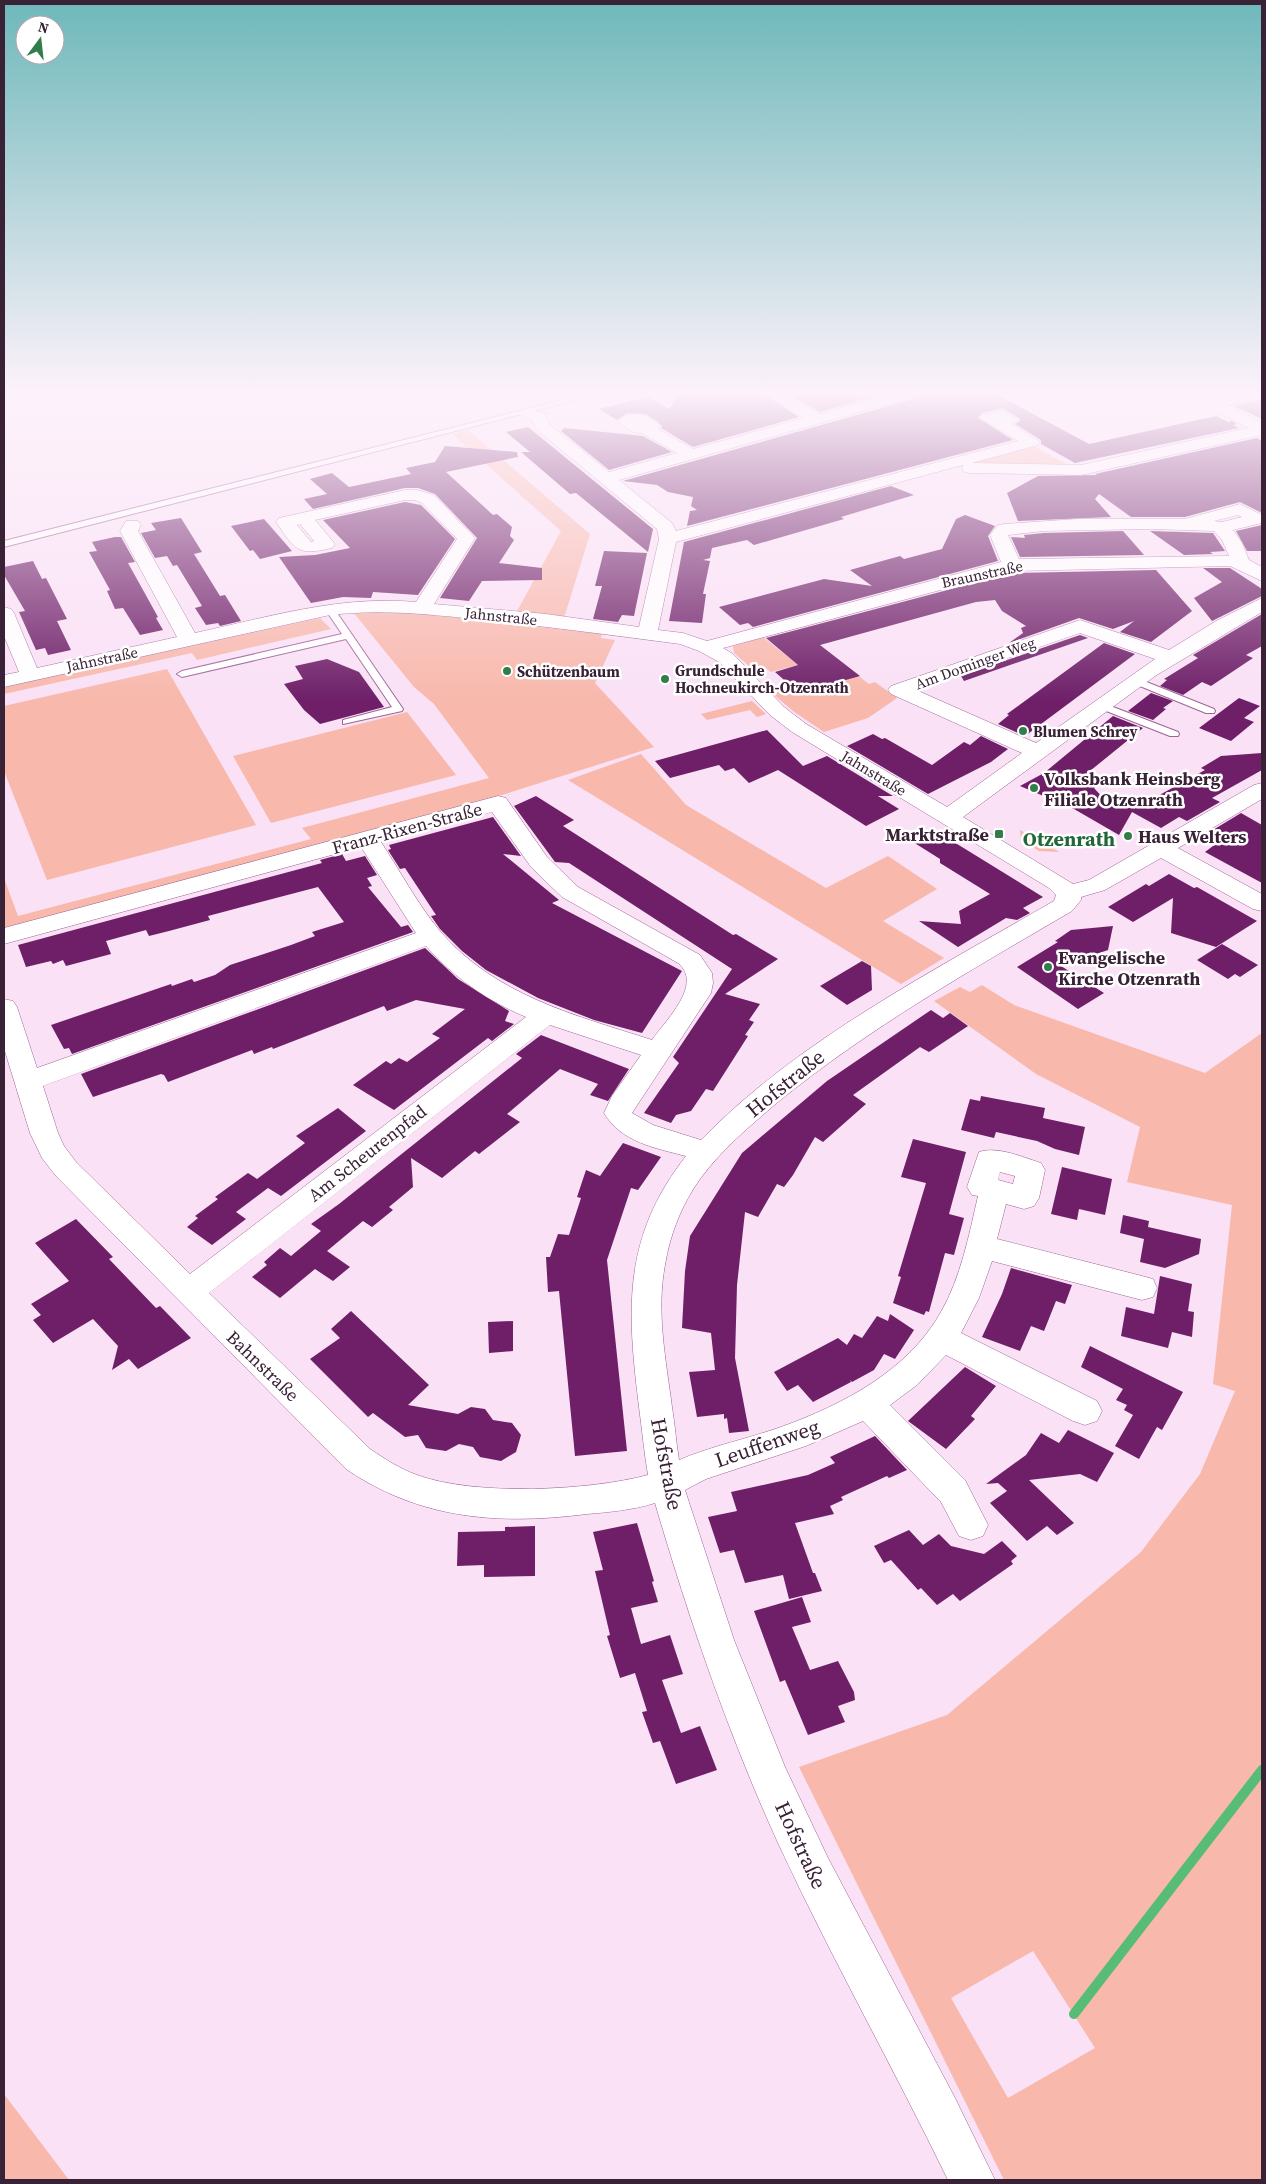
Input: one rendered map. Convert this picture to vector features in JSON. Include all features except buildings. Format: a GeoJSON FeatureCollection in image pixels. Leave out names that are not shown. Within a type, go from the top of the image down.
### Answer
{"type":"FeatureCollection","features":[{"type":"Feature","properties":{"kind":"street"},"geometry":{"type":"LineString","coordinates":[[304,518],[397,497]]}},
{"type":"Feature","properties":{"kind":"street"},"geometry":{"type":"LineString","coordinates":[[422,497],[428,499],[466,538],[422,608]]}},
{"type":"Feature","properties":{"kind":"street"},"geometry":{"type":"LineString","coordinates":[[631,497],[663,523],[668,530],[668,539],[647,633]]}},
{"type":"Feature","properties":{"kind":"street"},"geometry":{"type":"LineString","coordinates":[[668,539],[827,497]]}},
{"type":"Feature","properties":{"kind":"street"},"geometry":{"type":"LineString","coordinates":[[1012,565],[999,535],[1004,528],[1208,525],[1220,528],[1257,519],[1240,509],[1176,525]]}},
{"type":"Feature","properties":{"kind":"street"},"geometry":{"type":"LineString","coordinates":[[132,525],[129,531],[189,640]]}},
{"type":"Feature","properties":{"kind":"street"},"geometry":{"type":"LineString","coordinates":[[1220,528],[1239,554],[1240,562],[1262,575]]}},
{"type":"Feature","properties":{"kind":"street","name":"Braunstraße"},"geometry":{"type":"LineString","coordinates":[[706,647],[985,570],[1012,565],[1240,562]]}},
{"type":"Feature","properties":{"kind":"street"},"geometry":{"type":"LineString","coordinates":[[1262,604],[1134,680],[970,804],[948,816],[1061,886],[1068,893],[1093,887],[1262,790]]}},
{"type":"Feature","properties":{"kind":"street","name":"Jahnstraße"},"geometry":{"type":"LineString","coordinates":[[4,681],[330,609],[377,605],[422,608],[647,633],[683,639],[706,647],[735,665],[771,705],[799,728],[948,816]]}},
{"type":"Feature","properties":{"kind":"street"},"geometry":{"type":"LineString","coordinates":[[4,613],[30,675]]}},
{"type":"Feature","properties":{"kind":"street","name":"Am Dominger Weg"},"geometry":{"type":"LineString","coordinates":[[1038,752],[898,690],[1080,626],[1170,657]]}},
{"type":"Feature","properties":{"kind":"street","name":"Franz-Rixen-Straße"},"geometry":{"type":"LineString","coordinates":[[4,936],[498,803],[536,860],[563,886],[687,957],[698,967],[701,978],[698,993],[620,1106],[619,1116],[628,1126],[635,1129],[705,1152]]}},
{"type":"Feature","properties":{"kind":"street"},"geometry":{"type":"LineString","coordinates":[[367,838],[431,936],[480,980],[516,1002],[546,1015],[657,1052]]}},
{"type":"Feature","properties":{"kind":"street"},"geometry":{"type":"LineString","coordinates":[[1161,848],[1262,904]]}},
{"type":"Feature","properties":{"kind":"street","name":"Hofstraße"},"geometry":{"type":"LineString","coordinates":[[972,2180],[837,1920],[758,1753],[719,1654],[667,1482],[646,1342],[645,1291],[652,1253],[664,1216],[683,1181],[705,1152],[768,1095],[824,1051],[907,997],[1063,906],[1069,900],[1068,893]]}},
{"type":"Feature","properties":{"kind":"street"},"geometry":{"type":"LineString","coordinates":[[29,1081],[431,936]]}},
{"type":"Feature","properties":{"kind":"street","name":"Bahnstraße"},"geometry":{"type":"LineString","coordinates":[[4,1007],[44,1133],[58,1160],[188,1292],[358,1459],[378,1473],[401,1485],[453,1500],[526,1504],[633,1494],[667,1482]]}},
{"type":"Feature","properties":{"kind":"street","name":"Am Scheurenpfad"},"geometry":{"type":"LineString","coordinates":[[188,1292],[546,1015]]}},
{"type":"Feature","properties":{"kind":"street","name":"Leuffenweg"},"geometry":{"type":"LineString","coordinates":[[667,1482],[703,1465],[756,1451],[796,1436],[866,1402],[909,1373],[942,1338],[965,1297],[994,1190]]}},
{"type":"Feature","properties":{"kind":"street"},"geometry":{"type":"LineString","coordinates":[[980,1246],[1142,1288]]}},
{"type":"Feature","properties":{"kind":"street"},"geometry":{"type":"LineString","coordinates":[[942,1338],[1084,1411]]}},
{"type":"Feature","properties":{"kind":"street"},"geometry":{"type":"LineString","coordinates":[[866,1402],[953,1491],[971,1526]]}},
{"type":"Feature","properties":{"kind":"lane"},"geometry":{"type":"LineString","coordinates":[[4,544],[190,497]]}},
{"type":"Feature","properties":{"kind":"lane"},"geometry":{"type":"LineString","coordinates":[[330,609],[398,709],[347,722]]}},
{"type":"Feature","properties":{"kind":"lane"},"geometry":{"type":"LineString","coordinates":[[182,674],[347,636]]}},
{"type":"Feature","properties":{"kind":"lane"},"geometry":{"type":"LineString","coordinates":[[1134,680],[1210,711]]}},
{"type":"Feature","properties":{"kind":"lane"},"geometry":{"type":"LineString","coordinates":[[1100,705],[1174,734]]}},
{"type":"Feature","properties":{"kind":"shaded area"},"geometry":{"type":"Polygon","coordinates":[[[523,497],[547,497],[590,534],[564,618],[516,613],[561,531],[523,497]]]}},
{"type":"Feature","properties":{"kind":"shaded area"},"geometry":{"type":"Polygon","coordinates":[[[353,612],[406,612],[602,634],[601,638],[615,640],[595,683],[654,747],[502,795],[4,931],[4,878],[18,916],[311,839],[302,828],[489,778],[434,704],[414,687],[353,612]]]}},
{"type":"Feature","properties":{"kind":"shaded area"},"geometry":{"type":"Polygon","coordinates":[[[320,618],[331,629],[197,660],[192,653],[4,694],[4,687],[320,618]]]}},
{"type":"Feature","properties":{"kind":"shaded area"},"geometry":{"type":"Polygon","coordinates":[[[763,637],[798,665],[771,672],[767,669],[756,672],[734,653],[733,646],[763,637]]]}},
{"type":"Feature","properties":{"kind":"shaded area"},"geometry":{"type":"Polygon","coordinates":[[[167,669],[256,825],[47,880],[4,771],[4,706],[167,669]]]}},
{"type":"Feature","properties":{"kind":"shaded area"},"geometry":{"type":"Polygon","coordinates":[[[851,670],[869,684],[875,682],[897,698],[868,718],[824,732],[793,711],[772,693],[792,687],[799,693],[839,682],[851,670]]]}},
{"type":"Feature","properties":{"kind":"shaded area"},"geometry":{"type":"Polygon","coordinates":[[[752,701],[766,714],[757,717],[750,710],[707,720],[701,714],[752,701]]]}},
{"type":"Feature","properties":{"kind":"shaded area"},"geometry":{"type":"Polygon","coordinates":[[[407,712],[456,775],[271,823],[233,756],[407,712]]]}},
{"type":"Feature","properties":{"kind":"shaded area"},"geometry":{"type":"Polygon","coordinates":[[[641,754],[686,805],[826,888],[888,856],[937,889],[883,921],[944,958],[901,984],[568,780],[641,754]]]}},
{"type":"Feature","properties":{"kind":"shaded area"},"geometry":{"type":"Polygon","coordinates":[[[1020,830],[1059,852],[1039,851],[1021,840],[1020,830]]]}},
{"type":"Feature","properties":{"kind":"shaded area"},"geometry":{"type":"Polygon","coordinates":[[[982,985],[1014,1005],[1205,1073],[1262,1033],[1262,2180],[1004,2180],[799,1767],[947,1715],[1141,1552],[1200,1474],[1235,1391],[1213,1384],[1232,1205],[1127,1182],[1140,1127],[1036,1074],[934,1001],[960,987],[970,992],[982,985]],[[1033,1951],[951,1998],[1008,2098],[1095,2048],[1033,1951]]]}},
{"type":"Feature","properties":{"kind":"shaded area"},"geometry":{"type":"Polygon","coordinates":[[[4,2094],[69,2180],[4,2180],[4,2094]]]}},
{"type":"Feature","properties":{"kind":"waterway"},"geometry":{"type":"LineString","coordinates":[[1074,2014],[1262,1770]]}},
{"type":"Feature","properties":{"kind":"place","name":"Schützenbaum"},"geometry":{"type":"Point","coordinates":[507,671]}},
{"type":"Feature","properties":{"kind":"place","name":"Grundschule Hochneukirch-Otzenrath"},"geometry":{"type":"Point","coordinates":[665,679]}},
{"type":"Feature","properties":{"kind":"place","name":"Blumen Schrey"},"geometry":{"type":"Point","coordinates":[1023,731]}},
{"type":"Feature","properties":{"kind":"place","name":"Volksbank Heinsberg Filiale Otzenrath"},"geometry":{"type":"Point","coordinates":[1034,788]}},
{"type":"Feature","properties":{"kind":"place","name":"Marktstraße"},"geometry":{"type":"Point","coordinates":[999,834]}},
{"type":"Feature","properties":{"kind":"place","name":"Haus Welters"},"geometry":{"type":"Point","coordinates":[1128,836]}},
{"type":"Feature","properties":{"kind":"place","name":"Evangelische Kirche Otzenrath"},"geometry":{"type":"Point","coordinates":[1048,967]}},
{"type":"Feature","properties":{"kind":"district","name":"Otzenrath"},"geometry":{"type":"Point","coordinates":[1069,839]}}]}
